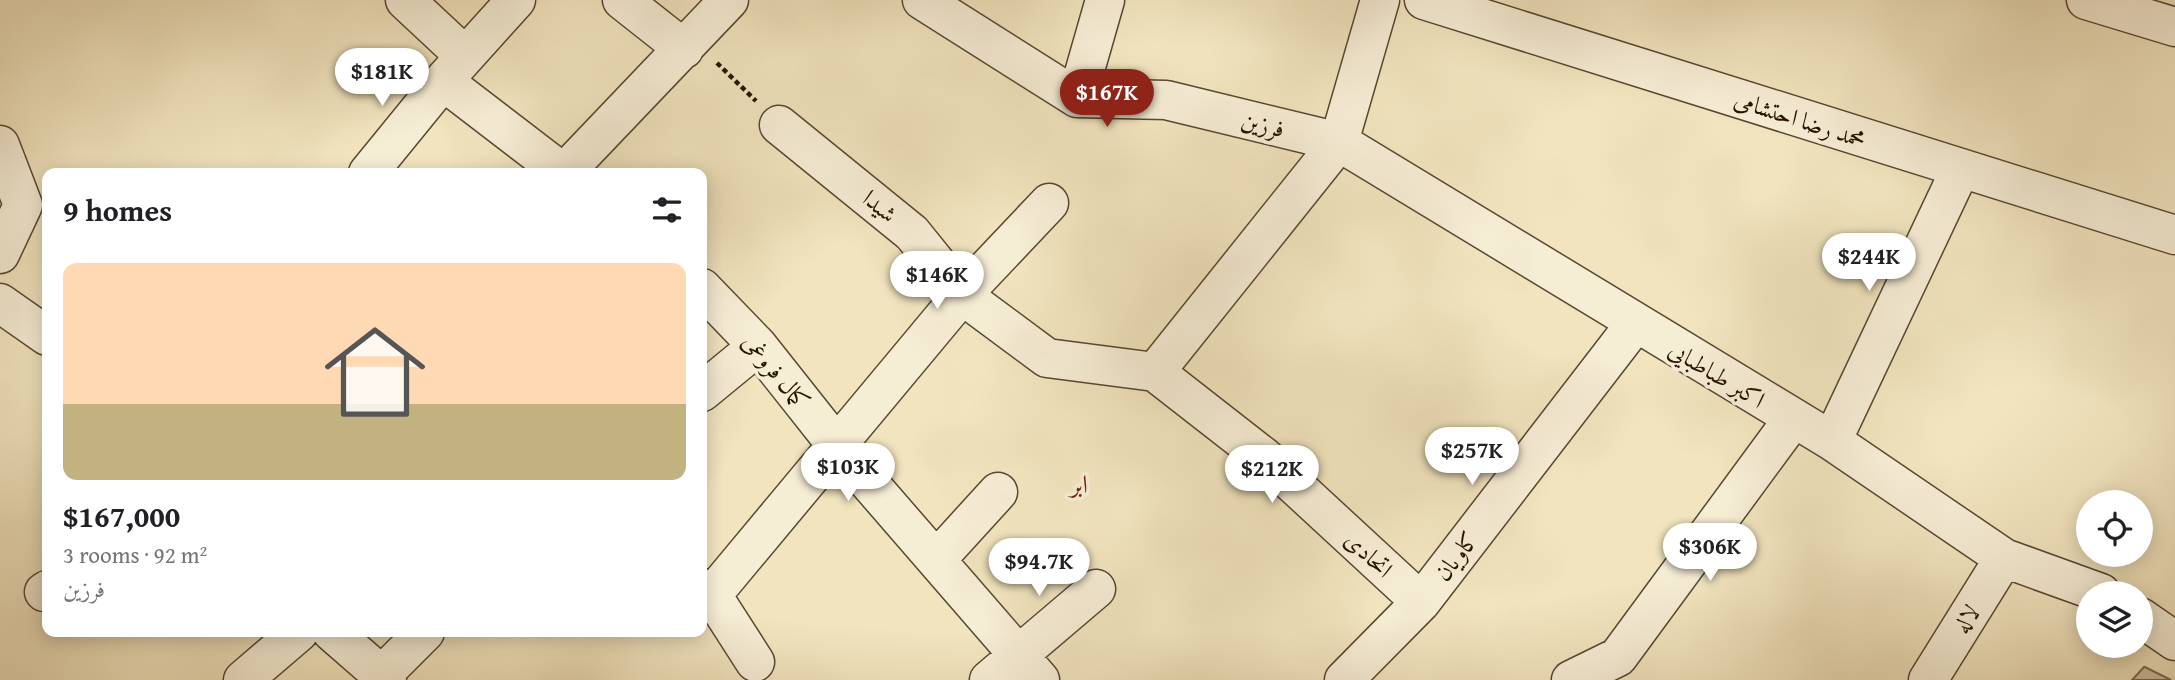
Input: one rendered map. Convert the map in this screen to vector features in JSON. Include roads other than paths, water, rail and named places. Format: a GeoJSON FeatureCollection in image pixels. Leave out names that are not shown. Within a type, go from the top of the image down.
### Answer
{"type":"FeatureCollection","features":[{"type":"Feature","properties":{"kind":"street"},"geometry":{"type":"LineString","coordinates":[[405,0],[454,68],[558,168]]}},
{"type":"Feature","properties":{"kind":"street"},"geometry":{"type":"LineString","coordinates":[[372,168],[454,68],[516,0]]}},
{"type":"Feature","properties":{"kind":"street"},"geometry":{"type":"LineString","coordinates":[[622,0],[684,49]]}},
{"type":"Feature","properties":{"kind":"street"},"geometry":{"type":"LineString","coordinates":[[568,168],[729,0]]}},
{"type":"Feature","properties":{"kind":"street"},"geometry":{"type":"LineString","coordinates":[[922,0],[1076,98],[1105,0]]}},
{"type":"Feature","properties":{"kind":"street"},"geometry":{"type":"LineString","coordinates":[[1155,372],[1339,142],[1380,0]]}},
{"type":"Feature","properties":{"kind":"street","name":"محمد رضا احتشامی"},"geometry":{"type":"LineString","coordinates":[[1424,0],[1961,170],[2174,233]]}},
{"type":"Feature","properties":{"kind":"street"},"geometry":{"type":"LineString","coordinates":[[2086,0],[2175,27]]}},
{"type":"Feature","properties":{"kind":"street","name":"فرزین"},"geometry":{"type":"LineString","coordinates":[[1076,98],[1166,100],[1339,142]]}},
{"type":"Feature","properties":{"kind":"street","name":"شیدا"},"geometry":{"type":"LineString","coordinates":[[779,125],[912,233],[962,295],[1047,358],[1155,372]]}},
{"type":"Feature","properties":{"kind":"street","name":"اکبر طباطبایی"},"geometry":{"type":"LineString","coordinates":[[1339,142],[1635,324],[1832,441],[2004,558],[2076,584]]}},
{"type":"Feature","properties":{"kind":"street"},"geometry":{"type":"LineString","coordinates":[[0,145],[23,205],[0,254]]}},
{"type":"Feature","properties":{"kind":"street"},"geometry":{"type":"LineString","coordinates":[[1832,441],[1961,170]]}},
{"type":"Feature","properties":{"kind":"street"},"geometry":{"type":"LineString","coordinates":[[755,662],[707,592],[838,447],[962,295],[1049,204]]}},
{"type":"Feature","properties":{"kind":"street","name":"کمال فروغی"},"geometry":{"type":"LineString","coordinates":[[707,293],[758,346],[838,447],[1029,666]]}},
{"type":"Feature","properties":{"kind":"street"},"geometry":{"type":"LineString","coordinates":[[0,303],[42,332]]}},
{"type":"Feature","properties":{"kind":"street","name":"کاویان"},"geometry":{"type":"LineString","coordinates":[[1344,680],[1420,602],[1635,324]]}},
{"type":"Feature","properties":{"kind":"street"},"geometry":{"type":"LineString","coordinates":[[707,388],[758,346]]}},
{"type":"Feature","properties":{"kind":"street","name":"اتحادی"},"geometry":{"type":"LineString","coordinates":[[1155,372],[1264,457],[1420,602]]}},
{"type":"Feature","properties":{"kind":"street"},"geometry":{"type":"LineString","coordinates":[[1571,680],[1627,668],[1793,419]]}},
{"type":"Feature","properties":{"kind":"street"},"geometry":{"type":"LineString","coordinates":[[937,559],[999,492]]}},
{"type":"Feature","properties":{"kind":"street","name":"لاله"},"geometry":{"type":"LineString","coordinates":[[1928,680],[2004,558]]}},
{"type":"Feature","properties":{"kind":"street"},"geometry":{"type":"LineString","coordinates":[[989,680],[1029,666],[1096,589]]}},
{"type":"Feature","properties":{"kind":"street"},"geometry":{"type":"LineString","coordinates":[[243,680],[293,637]]}},
{"type":"Feature","properties":{"kind":"street"},"geometry":{"type":"LineString","coordinates":[[337,637],[382,678],[420,637]]}},
{"type":"Feature","properties":{"kind":"district","name":"ابر"},"geometry":{"type":"Point","coordinates":[1079,483]}}]}
